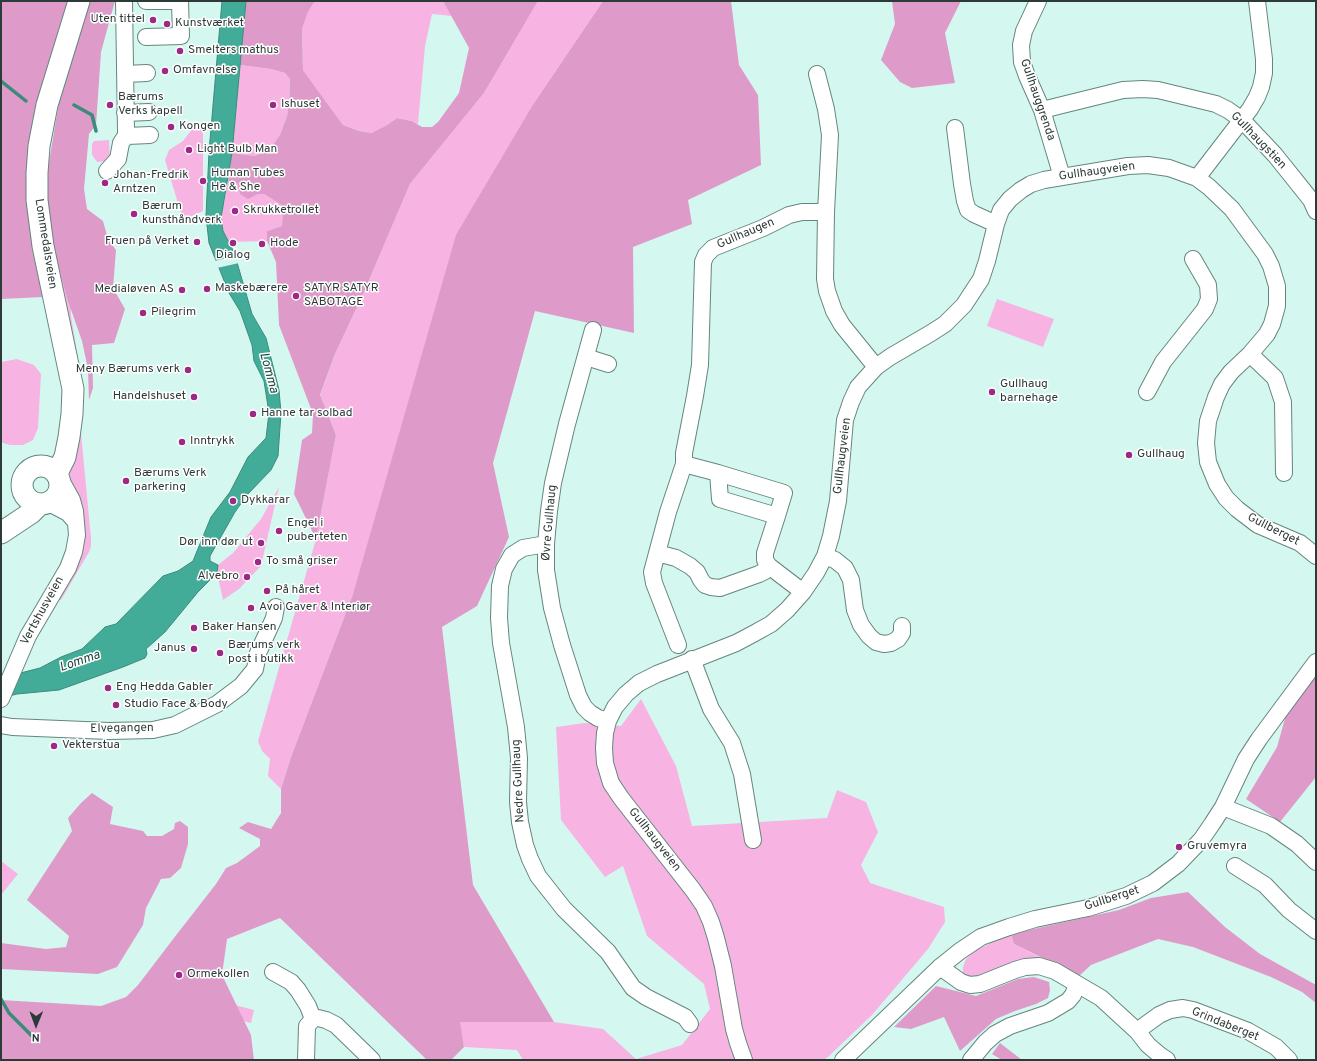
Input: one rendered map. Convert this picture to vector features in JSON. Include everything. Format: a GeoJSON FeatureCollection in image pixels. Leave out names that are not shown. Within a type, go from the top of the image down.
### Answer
{"type":"FeatureCollection","features":[{"type":"Feature","properties":{"kind":"main road","name":"Lommedalsveien"},"geometry":{"type":"LineString","coordinates":[[59,476],[65,457],[71,426],[73,389],[43,246],[37,200],[37,173],[39,146],[47,105],[79,1]]}},
{"type":"Feature","properties":{"kind":"main road","name":"Lommedalsveien"},"geometry":{"type":"LineString","coordinates":[[32,467],[44,458],[59,439],[66,409],[66,391],[69,372]]}},
{"type":"Feature","properties":{"kind":"main road"},"geometry":{"type":"LineString","coordinates":[[1,521],[18,505],[38,501],[57,497],[61,489],[59,476],[52,468],[39,465],[32,467],[26,472],[22,480],[22,488],[38,501]]}},
{"type":"Feature","properties":{"kind":"main road"},"geometry":{"type":"LineString","coordinates":[[1,533],[31,513],[38,501]]}},
{"type":"Feature","properties":{"kind":"street"},"geometry":{"type":"LineString","coordinates":[[107,171],[118,159],[121,144],[127,136],[124,1]]}},
{"type":"Feature","properties":{"kind":"street"},"geometry":{"type":"LineString","coordinates":[[124,33],[181,36],[180,1],[146,1]]}},
{"type":"Feature","properties":{"kind":"street","name":"Gullhauggrenda"},"geometry":{"type":"LineString","coordinates":[[1038,1],[1024,31],[1021,51],[1022,62],[1026,76],[1042,110],[1062,177]]}},
{"type":"Feature","properties":{"kind":"street"},"geometry":{"type":"LineString","coordinates":[[1196,178],[1242,120],[1257,97],[1261,87],[1264,73],[1264,59],[1257,1]]}},
{"type":"Feature","properties":{"kind":"street"},"geometry":{"type":"LineString","coordinates":[[125,74],[147,73]]}},
{"type":"Feature","properties":{"kind":"street"},"geometry":{"type":"LineString","coordinates":[[817,74],[826,109],[830,135],[826,212],[825,279],[827,291],[830,301],[842,325],[876,367]]}},
{"type":"Feature","properties":{"kind":"street","name":"Gullhaugstien"},"geometry":{"type":"LineString","coordinates":[[1042,110],[1123,90],[1143,89],[1158,90],[1216,104],[1242,120],[1279,160],[1311,200],[1316,211]]}},
{"type":"Feature","properties":{"kind":"street"},"geometry":{"type":"LineString","coordinates":[[126,113],[149,112]]}},
{"type":"Feature","properties":{"kind":"street"},"geometry":{"type":"LineString","coordinates":[[955,128],[962,184],[968,210],[996,224]]}},
{"type":"Feature","properties":{"kind":"street"},"geometry":{"type":"LineString","coordinates":[[127,136],[150,135]]}},
{"type":"Feature","properties":{"kind":"street","name":"Gullhaugveien"},"geometry":{"type":"LineString","coordinates":[[744,1060],[734,1029],[716,938],[711,922],[704,906],[693,890],[611,783],[605,763],[604,748],[605,733],[608,721],[615,707],[626,694],[639,683],[692,659],[736,643],[771,624],[787,610],[803,592],[825,556],[831,536],[838,501],[845,420],[858,387],[876,367],[941,327],[964,305],[972,295],[981,279],[1001,210],[1010,199],[1021,190],[1031,184],[1044,180],[1128,166],[1148,165],[1169,168],[1196,178],[1209,187],[1232,209],[1265,254],[1275,276],[1278,296],[1277,306],[1272,324],[1267,334],[1250,354],[1231,372],[1222,384],[1211,409],[1206,432],[1208,462]]}},
{"type":"Feature","properties":{"kind":"street","name":"Gullhaugen"},"geometry":{"type":"LineString","coordinates":[[684,464],[684,453],[700,365],[703,262],[706,255],[713,248],[763,228],[788,215],[802,212],[826,212]]}},
{"type":"Feature","properties":{"kind":"street"},"geometry":{"type":"LineString","coordinates":[[1148,392],[1163,362],[1205,309],[1209,299],[1208,285],[1193,259]]}},
{"type":"Feature","properties":{"kind":"street","name":"Øvre Gullhaug"},"geometry":{"type":"LineString","coordinates":[[593,330],[567,424],[553,483],[548,511],[546,570],[552,608],[578,695],[584,707],[590,713],[598,718],[608,721]]}},
{"type":"Feature","properties":{"kind":"street"},"geometry":{"type":"LineString","coordinates":[[1250,354],[1275,378],[1283,402],[1284,473]]}},
{"type":"Feature","properties":{"kind":"street"},"geometry":{"type":"LineString","coordinates":[[586,357],[608,364]]}},
{"type":"Feature","properties":{"kind":"street","name":"Gullberget"},"geometry":{"type":"LineString","coordinates":[[1208,462],[1217,484],[1226,498],[1237,509],[1258,525],[1300,543],[1316,556]]}},
{"type":"Feature","properties":{"kind":"street"},"geometry":{"type":"LineString","coordinates":[[678,645],[652,577],[652,572],[668,512],[684,464],[784,493],[765,553],[765,560],[769,566],[803,592]]}},
{"type":"Feature","properties":{"kind":"street"},"geometry":{"type":"LineString","coordinates":[[718,473],[720,499],[777,516]]}},
{"type":"Feature","properties":{"kind":"street","name":"Vertshusveien"},"geometry":{"type":"LineString","coordinates":[[1,699],[12,671],[37,619],[68,568],[74,552],[77,535],[75,511],[72,500],[59,476]]}},
{"type":"Feature","properties":{"kind":"street"},"geometry":{"type":"LineString","coordinates":[[38,501],[68,513],[75,521]]}},
{"type":"Feature","properties":{"kind":"street","name":"Nedre Gullhaug"},"geometry":{"type":"LineString","coordinates":[[546,544],[523,548],[512,555],[504,568],[500,586],[499,618],[501,643],[516,727],[519,758],[518,802],[520,822],[525,845],[538,876],[564,909],[608,952],[633,988],[646,997],[684,1017],[690,1024]]}},
{"type":"Feature","properties":{"kind":"street"},"geometry":{"type":"LineString","coordinates":[[657,553],[676,558],[690,566],[697,572],[705,585],[711,587],[720,588],[759,574],[765,571],[769,566]]}},
{"type":"Feature","properties":{"kind":"street"},"geometry":{"type":"LineString","coordinates":[[825,556],[835,560],[844,568],[851,580],[855,610],[861,625],[869,636],[876,642],[884,644],[891,643],[898,639],[902,633],[902,626]]}},
{"type":"Feature","properties":{"kind":"street","name":"Elvegangen"},"geometry":{"type":"LineString","coordinates":[[1,726],[109,731],[153,730],[175,725],[217,704],[241,686],[255,669],[258,653],[274,618],[276,607]]}},
{"type":"Feature","properties":{"kind":"street"},"geometry":{"type":"LineString","coordinates":[[692,659],[711,709],[732,743],[742,774],[753,840]]}},
{"type":"Feature","properties":{"kind":"street","name":"Gullberget"},"geometry":{"type":"LineString","coordinates":[[843,1060],[940,968],[960,951],[981,937],[1009,926],[1108,902],[1153,883],[1178,864],[1197,845],[1212,824],[1223,807],[1246,759],[1258,739],[1316,662]]}},
{"type":"Feature","properties":{"kind":"street"},"geometry":{"type":"LineString","coordinates":[[1223,807],[1271,826],[1314,858]]}},
{"type":"Feature","properties":{"kind":"street"},"geometry":{"type":"LineString","coordinates":[[1235,866],[1265,885],[1289,910],[1316,931]]}},
{"type":"Feature","properties":{"kind":"street"},"geometry":{"type":"LineString","coordinates":[[940,968],[961,982],[970,985],[980,984],[1025,967],[1039,966],[1055,971],[1101,998],[1137,1031],[1148,1045],[1167,1060]]}},
{"type":"Feature","properties":{"kind":"street"},"geometry":{"type":"LineString","coordinates":[[273,972],[291,982],[298,990],[308,1006],[313,1019]]}},
{"type":"Feature","properties":{"kind":"street"},"geometry":{"type":"LineString","coordinates":[[971,1060],[985,1043],[995,1034],[1010,1026],[1048,1013],[1068,1001],[1073,995],[1077,985]]}},
{"type":"Feature","properties":{"kind":"street","name":"Grindaberget"},"geometry":{"type":"LineString","coordinates":[[1137,1031],[1159,1015],[1170,1010],[1183,1008],[1193,1010],[1248,1031],[1276,1047],[1289,1060]]}},
{"type":"Feature","properties":{"kind":"street"},"geometry":{"type":"LineString","coordinates":[[306,1060],[307,1026],[313,1019],[318,1018],[336,1025],[372,1060]]}},
{"type":"Feature","properties":{"kind":"shaded area"},"geometry":{"type":"Polygon","coordinates":[[[1,1],[75,1],[32,209],[43,297],[1,299],[1,1]]]}},
{"type":"Feature","properties":{"kind":"shaded area"},"geometry":{"type":"Polygon","coordinates":[[[90,1],[115,1],[101,52],[96,125],[89,134],[84,189],[87,209],[103,221],[108,239],[116,250],[113,288],[125,309],[114,343],[92,345],[93,388],[89,400],[88,369],[82,341],[68,301],[52,243],[46,210],[48,168],[58,108],[67,72],[90,1]]]}},
{"type":"Feature","properties":{"kind":"shaded area"},"geometry":{"type":"Polygon","coordinates":[[[246,1],[315,1],[308,12],[302,29],[303,70],[343,125],[359,131],[372,133],[397,118],[412,121],[422,127],[432,127],[438,122],[459,93],[469,48],[443,1],[538,1],[484,93],[410,184],[364,292],[335,354],[320,395],[336,435],[316,539],[294,494],[302,440],[312,433],[313,414],[279,325],[276,262],[267,241],[267,231],[282,226],[283,206],[264,194],[258,194],[248,199],[240,194],[237,183],[228,181],[232,153],[255,156],[269,150],[280,135],[287,116],[289,104],[290,79],[285,73],[271,69],[240,65],[246,1]]]}},
{"type":"Feature","properties":{"kind":"shaded area"},"geometry":{"type":"Polygon","coordinates":[[[315,1],[443,1],[452,16],[432,14],[425,46],[418,124],[412,121],[397,118],[373,133],[359,131],[343,125],[303,70],[302,29],[308,12],[315,1]]]}},
{"type":"Feature","properties":{"kind":"shaded area"},"geometry":{"type":"Polygon","coordinates":[[[538,1],[603,1],[534,103],[353,594],[291,757],[281,789],[268,776],[270,759],[262,751],[258,741],[316,539],[336,435],[320,396],[335,354],[364,292],[410,184],[484,93],[538,1]]]}},
{"type":"Feature","properties":{"kind":"shaded area"},"geometry":{"type":"Polygon","coordinates":[[[603,1],[731,1],[739,65],[758,95],[761,165],[688,200],[692,224],[633,247],[634,333],[535,311],[493,463],[509,537],[477,606],[442,627],[473,885],[554,1022],[460,1022],[464,1047],[451,1060],[427,1060],[280,918],[227,939],[222,975],[251,1035],[254,1060],[1,1060],[1,1000],[101,1006],[126,997],[138,985],[216,884],[226,868],[237,863],[260,846],[260,839],[239,828],[248,822],[271,829],[281,813],[281,789],[291,757],[353,594],[456,235],[534,103],[603,1]]]}},
{"type":"Feature","properties":{"kind":"shaded area"},"geometry":{"type":"Polygon","coordinates":[[[892,1],[961,1],[945,33],[955,83],[912,88],[900,82],[881,60],[895,24],[892,1]]]}},
{"type":"Feature","properties":{"kind":"shaded area"},"geometry":{"type":"Polygon","coordinates":[[[240,65],[271,69],[285,73],[290,78],[287,116],[280,135],[269,150],[255,156],[232,153],[240,65]]]}},
{"type":"Feature","properties":{"kind":"shaded area"},"geometry":{"type":"Polygon","coordinates":[[[192,129],[203,129],[203,211],[183,220],[165,160],[169,150],[183,141],[192,129]]]}},
{"type":"Feature","properties":{"kind":"shaded area"},"geometry":{"type":"Polygon","coordinates":[[[109,140],[110,161],[97,162],[92,155],[92,144],[94,141],[109,140]]]}},
{"type":"Feature","properties":{"kind":"shaded area"},"geometry":{"type":"Polygon","coordinates":[[[228,181],[237,183],[240,194],[264,194],[283,206],[282,226],[267,231],[267,241],[229,242],[223,231],[221,218],[228,181]]]}},
{"type":"Feature","properties":{"kind":"shaded area"},"geometry":{"type":"Polygon","coordinates":[[[52,243],[71,307],[71,316],[80,371],[80,423],[91,538],[89,552],[61,600],[57,599],[82,550],[85,539],[85,529],[84,520],[72,490],[68,473],[69,460],[52,243]]]}},
{"type":"Feature","properties":{"kind":"shaded area"},"geometry":{"type":"Polygon","coordinates":[[[997,299],[1054,319],[1043,347],[987,326],[997,299]]]}},
{"type":"Feature","properties":{"kind":"shaded area"},"geometry":{"type":"Polygon","coordinates":[[[17,359],[34,365],[41,374],[38,428],[33,440],[23,445],[10,445],[1,441],[1,362],[17,359]]]}},
{"type":"Feature","properties":{"kind":"shaded area"},"geometry":{"type":"Polygon","coordinates":[[[279,487],[261,566],[239,589],[223,600],[217,573],[218,565],[233,553],[261,519],[279,487]]]}},
{"type":"Feature","properties":{"kind":"shaded area"},"geometry":{"type":"Polygon","coordinates":[[[1316,676],[1316,777],[1280,822],[1246,799],[1277,747],[1286,715],[1316,676]]]}},
{"type":"Feature","properties":{"kind":"shaded area"},"geometry":{"type":"Polygon","coordinates":[[[641,699],[676,766],[692,826],[827,818],[837,790],[866,802],[878,832],[861,865],[870,883],[944,907],[945,922],[928,949],[872,1015],[823,1060],[523,1060],[517,1050],[464,1047],[459,1022],[554,1022],[603,1029],[636,1059],[682,1045],[710,1009],[704,984],[647,936],[623,866],[605,877],[561,820],[556,727],[585,723],[621,726],[641,699]]]}},
{"type":"Feature","properties":{"kind":"shaded area"},"geometry":{"type":"Polygon","coordinates":[[[92,793],[113,807],[110,824],[143,831],[147,836],[162,836],[174,829],[175,823],[180,821],[188,827],[188,844],[181,868],[170,878],[161,879],[146,908],[143,925],[117,967],[98,974],[1,969],[1,943],[46,949],[66,947],[69,936],[27,900],[72,831],[68,818],[92,793]]]}},
{"type":"Feature","properties":{"kind":"shaded area"},"geometry":{"type":"Polygon","coordinates":[[[1,861],[18,874],[1,895],[1,861]]]}},
{"type":"Feature","properties":{"kind":"shaded area"},"geometry":{"type":"Polygon","coordinates":[[[1188,892],[1225,927],[1260,954],[1316,985],[1316,1003],[1302,992],[1271,977],[1193,947],[1158,939],[1091,965],[1079,976],[1014,944],[1011,934],[1119,910],[1151,898],[1188,892]]]}},
{"type":"Feature","properties":{"kind":"shaded area"},"geometry":{"type":"Polygon","coordinates":[[[1011,934],[1014,944],[1041,958],[981,978],[970,979],[963,975],[963,967],[966,959],[976,950],[1011,934]]]}},
{"type":"Feature","properties":{"kind":"shaded area"},"geometry":{"type":"Polygon","coordinates":[[[1034,977],[1049,982],[1050,990],[1048,998],[996,1019],[960,1051],[944,1017],[911,1029],[894,1027],[936,986],[976,996],[1018,979],[1034,977]]]}},
{"type":"Feature","properties":{"kind":"shaded area"},"geometry":{"type":"Polygon","coordinates":[[[235,1005],[254,1010],[251,1023],[232,1018],[235,1005]]]}},
{"type":"Feature","properties":{"kind":"shaded area"},"geometry":{"type":"Polygon","coordinates":[[[1000,1043],[1022,1060],[1002,1060],[992,1054],[1000,1043]]]}},
{"type":"Feature","properties":{"kind":"water","name":"Lomma"},"geometry":{"type":"Polygon","coordinates":[[[222,1],[246,1],[232,153],[221,218],[223,231],[234,252],[252,314],[266,338],[279,390],[281,413],[278,456],[271,470],[247,495],[235,512],[210,556],[210,561],[218,565],[217,573],[198,592],[165,632],[146,649],[147,654],[145,658],[59,690],[17,694],[1,698],[1,678],[40,668],[61,657],[82,649],[105,627],[116,624],[163,576],[178,571],[193,561],[211,517],[230,492],[248,457],[266,438],[269,413],[264,381],[254,361],[252,345],[240,311],[229,293],[209,243],[206,216],[209,152],[222,1]]]}},
{"type":"Feature","properties":{"kind":"pier"},"geometry":{"type":"Polygon","coordinates":[[[237,256],[239,263],[217,268],[214,261],[237,256]]]}},
{"type":"Feature","properties":{"kind":"waterway"},"geometry":{"type":"LineString","coordinates":[[1,81],[26,101]]}},
{"type":"Feature","properties":{"kind":"waterway"},"geometry":{"type":"LineString","coordinates":[[74,105],[92,115],[96,131]]}},
{"type":"Feature","properties":{"kind":"waterway"},"geometry":{"type":"LineString","coordinates":[[1,999],[9,1013],[38,1042]]}},
{"type":"Feature","properties":{"kind":"place","name":"Uten tittel"},"geometry":{"type":"Point","coordinates":[153,20]}},
{"type":"Feature","properties":{"kind":"place","name":"Kunstværket"},"geometry":{"type":"Point","coordinates":[167,24]}},
{"type":"Feature","properties":{"kind":"place","name":"Smelters mathus"},"geometry":{"type":"Point","coordinates":[180,51]}},
{"type":"Feature","properties":{"kind":"place","name":"Omfavnelse"},"geometry":{"type":"Point","coordinates":[165,71]}},
{"type":"Feature","properties":{"kind":"place","name":"Bærums Verks kapell"},"geometry":{"type":"Point","coordinates":[110,105]}},
{"type":"Feature","properties":{"kind":"place","name":"Ishuset"},"geometry":{"type":"Point","coordinates":[273,105]}},
{"type":"Feature","properties":{"kind":"place","name":"Kongen"},"geometry":{"type":"Point","coordinates":[171,127]}},
{"type":"Feature","properties":{"kind":"place","name":"Light Bulb Man"},"geometry":{"type":"Point","coordinates":[189,150]}},
{"type":"Feature","properties":{"kind":"place","name":"Human Tubes He & She"},"geometry":{"type":"Point","coordinates":[203,181]}},
{"type":"Feature","properties":{"kind":"place","name":"Johan-Fredrik Arntzen"},"geometry":{"type":"Point","coordinates":[105,183]}},
{"type":"Feature","properties":{"kind":"place","name":"Skrukketrollet"},"geometry":{"type":"Point","coordinates":[235,211]}},
{"type":"Feature","properties":{"kind":"place","name":"Bærum kunsthåndverk"},"geometry":{"type":"Point","coordinates":[134,214]}},
{"type":"Feature","properties":{"kind":"place","name":"Fruen på Verket"},"geometry":{"type":"Point","coordinates":[197,242]}},
{"type":"Feature","properties":{"kind":"place","name":"Dialog"},"geometry":{"type":"Point","coordinates":[233,243]}},
{"type":"Feature","properties":{"kind":"place","name":"Hode"},"geometry":{"type":"Point","coordinates":[262,244]}},
{"type":"Feature","properties":{"kind":"place","name":"Maskebærere"},"geometry":{"type":"Point","coordinates":[207,289]}},
{"type":"Feature","properties":{"kind":"place","name":"Medialøven AS"},"geometry":{"type":"Point","coordinates":[182,290]}},
{"type":"Feature","properties":{"kind":"place","name":"SATYR SATYR SABOTAGE"},"geometry":{"type":"Point","coordinates":[296,296]}},
{"type":"Feature","properties":{"kind":"place","name":"Pilegrim"},"geometry":{"type":"Point","coordinates":[143,313]}},
{"type":"Feature","properties":{"kind":"place","name":"Meny Bærums verk"},"geometry":{"type":"Point","coordinates":[188,370]}},
{"type":"Feature","properties":{"kind":"place","name":"Gullhaug barnehage"},"geometry":{"type":"Point","coordinates":[992,392]}},
{"type":"Feature","properties":{"kind":"place","name":"Handelshuset"},"geometry":{"type":"Point","coordinates":[194,397]}},
{"type":"Feature","properties":{"kind":"place","name":"Hanne tar solbad"},"geometry":{"type":"Point","coordinates":[253,414]}},
{"type":"Feature","properties":{"kind":"place","name":"Inntrykk"},"geometry":{"type":"Point","coordinates":[182,442]}},
{"type":"Feature","properties":{"kind":"place","name":"Gullhaug"},"geometry":{"type":"Point","coordinates":[1129,455]}},
{"type":"Feature","properties":{"kind":"place","name":"Bærums Verk parkering"},"geometry":{"type":"Point","coordinates":[126,481]}},
{"type":"Feature","properties":{"kind":"place","name":"Dykkarar"},"geometry":{"type":"Point","coordinates":[233,501]}},
{"type":"Feature","properties":{"kind":"place","name":"Engel i puberteten"},"geometry":{"type":"Point","coordinates":[279,531]}},
{"type":"Feature","properties":{"kind":"place","name":"Dør inn dør ut"},"geometry":{"type":"Point","coordinates":[261,543]}},
{"type":"Feature","properties":{"kind":"place","name":"To små griser"},"geometry":{"type":"Point","coordinates":[258,562]}},
{"type":"Feature","properties":{"kind":"place","name":"Alvebro"},"geometry":{"type":"Point","coordinates":[247,577]}},
{"type":"Feature","properties":{"kind":"place","name":"På håret"},"geometry":{"type":"Point","coordinates":[267,591]}},
{"type":"Feature","properties":{"kind":"place","name":"Avoi Gaver & Interiør"},"geometry":{"type":"Point","coordinates":[251,608]}},
{"type":"Feature","properties":{"kind":"place","name":"Baker Hansen"},"geometry":{"type":"Point","coordinates":[194,628]}},
{"type":"Feature","properties":{"kind":"place","name":"Janus"},"geometry":{"type":"Point","coordinates":[194,649]}},
{"type":"Feature","properties":{"kind":"place","name":"Bærums verk post i butikk"},"geometry":{"type":"Point","coordinates":[220,653]}},
{"type":"Feature","properties":{"kind":"place","name":"Eng Hedda Gabler"},"geometry":{"type":"Point","coordinates":[108,688]}},
{"type":"Feature","properties":{"kind":"place","name":"Studio Face & Body"},"geometry":{"type":"Point","coordinates":[116,705]}},
{"type":"Feature","properties":{"kind":"place","name":"Vekterstua"},"geometry":{"type":"Point","coordinates":[54,746]}},
{"type":"Feature","properties":{"kind":"place","name":"Gruvemyra"},"geometry":{"type":"Point","coordinates":[1179,847]}},
{"type":"Feature","properties":{"kind":"place","name":"Ormekollen"},"geometry":{"type":"Point","coordinates":[179,975]}}]}
